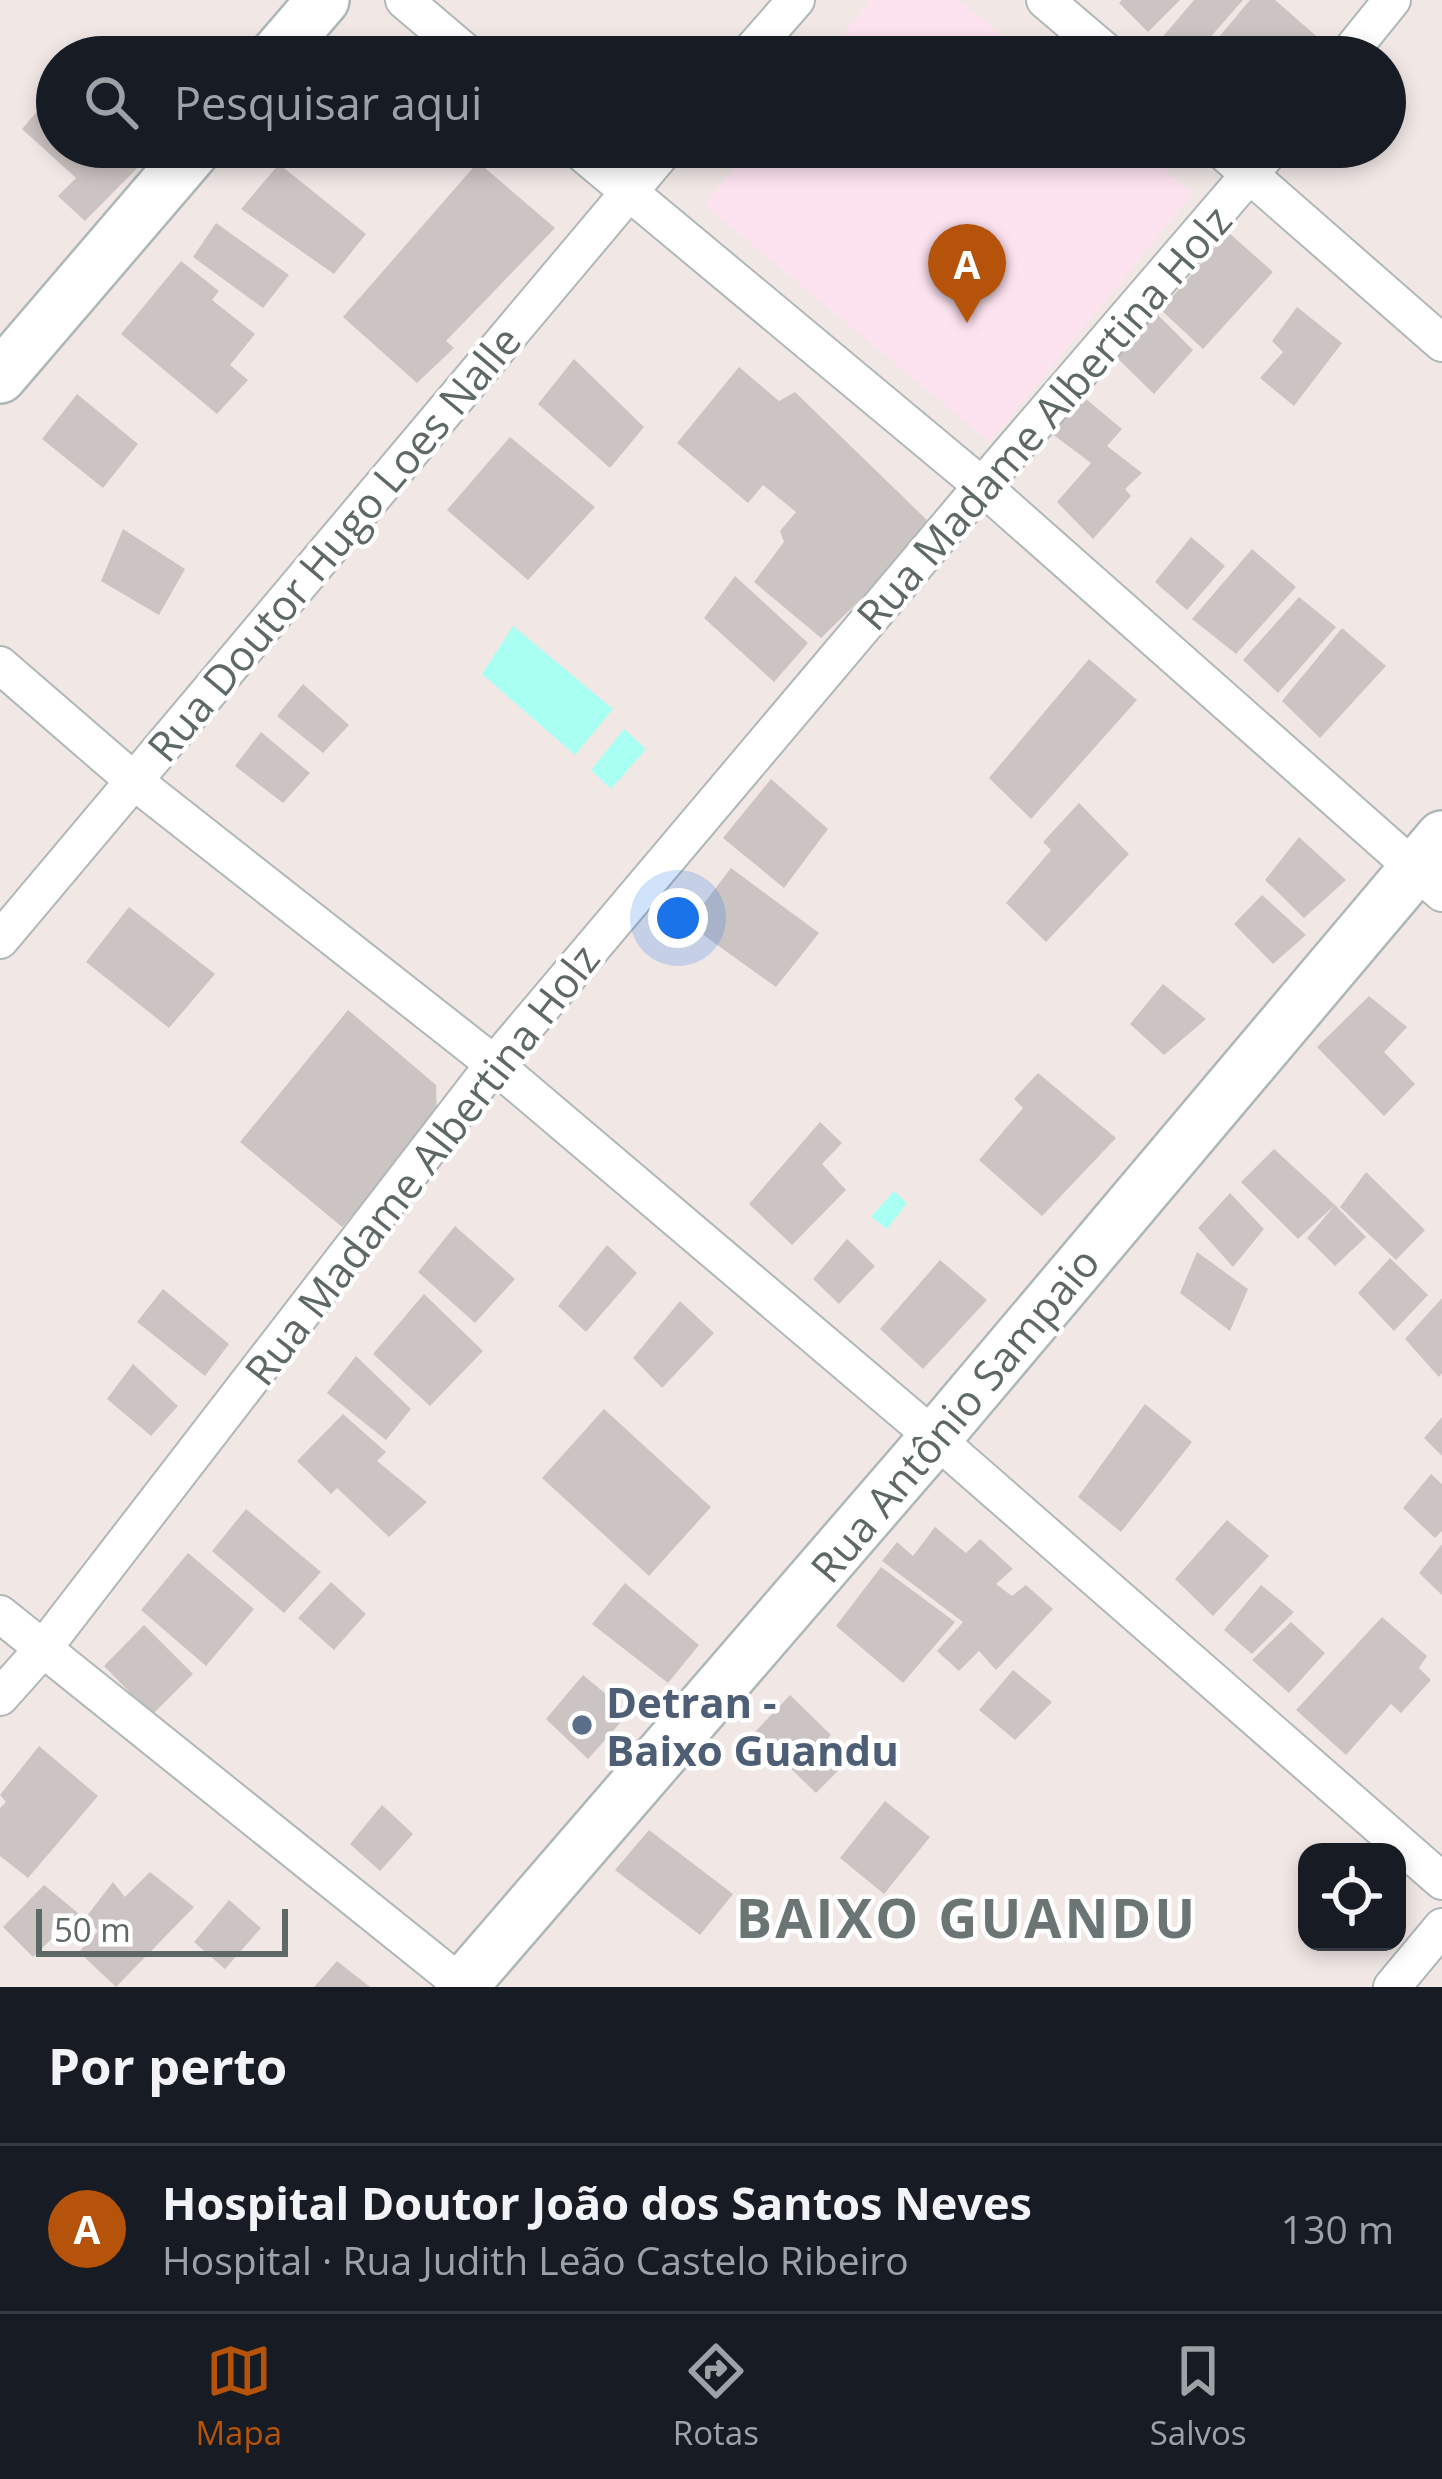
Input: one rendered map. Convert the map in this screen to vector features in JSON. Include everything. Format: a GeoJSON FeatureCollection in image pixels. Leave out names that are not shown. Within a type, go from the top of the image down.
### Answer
{"type":"FeatureCollection","features":[{"type":"Feature","properties":{"kind":"street"},"geometry":{"type":"LineString","coordinates":[[292,36],[323,0]]}},
{"type":"Feature","properties":{"kind":"street"},"geometry":{"type":"LineString","coordinates":[[404,0],[446,36]]}},
{"type":"Feature","properties":{"kind":"street"},"geometry":{"type":"LineString","coordinates":[[764,36],[796,0]]}},
{"type":"Feature","properties":{"kind":"street"},"geometry":{"type":"LineString","coordinates":[[1045,0],[1087,36]]}},
{"type":"Feature","properties":{"kind":"street"},"geometry":{"type":"LineString","coordinates":[[1363,36],[1392,0]]}},
{"type":"Feature","properties":{"kind":"street"},"geometry":{"type":"LineString","coordinates":[[0,377],[179,168]]}},
{"type":"Feature","properties":{"kind":"street"},"geometry":{"type":"LineString","coordinates":[[600,168],[1433,867]]}},
{"type":"Feature","properties":{"kind":"street","name":"Rua Doutor Hugo Loes Nalle"},"geometry":{"type":"LineString","coordinates":[[0,940],[649,168]]}},
{"type":"Feature","properties":{"kind":"street","name":"Rua Madame Albertina Holz"},"geometry":{"type":"LineString","coordinates":[[0,1697],[42,1650],[494,1064],[1256,168]]}},
{"type":"Feature","properties":{"kind":"street"},"geometry":{"type":"LineString","coordinates":[[1269,168],[1442,343]]}},
{"type":"Feature","properties":{"kind":"street"},"geometry":{"type":"LineString","coordinates":[[0,665],[134,781],[494,1064],[935,1438],[1442,1881]]}},
{"type":"Feature","properties":{"kind":"street","name":"Rua Antônio Sampaio"},"geometry":{"type":"LineString","coordinates":[[463,1986],[1433,867]]}},
{"type":"Feature","properties":{"kind":"street"},"geometry":{"type":"LineString","coordinates":[[0,1614],[463,1986]]}},
{"type":"Feature","properties":{"kind":"street"},"geometry":{"type":"LineString","coordinates":[[1392,1987],[1442,1928]]}},
{"type":"Feature","properties":{"kind":"shaded area"},"geometry":{"type":"Polygon","coordinates":[[[871,0],[959,0],[1003,36],[842,36],[871,0]]]}},
{"type":"Feature","properties":{"kind":"shaded area"},"geometry":{"type":"Polygon","coordinates":[[[734,168],[1163,168],[1193,193],[990,442],[704,205],[734,168]]]}},
{"type":"Feature","properties":{"kind":"water"},"geometry":{"type":"Polygon","coordinates":[[[513,626],[613,709],[575,755],[482,674],[513,626]]]}},
{"type":"Feature","properties":{"kind":"water"},"geometry":{"type":"Polygon","coordinates":[[[624,729],[646,749],[611,789],[591,770],[624,729]]]}},
{"type":"Feature","properties":{"kind":"water"},"geometry":{"type":"Polygon","coordinates":[[[894,1191],[907,1203],[887,1229],[871,1217],[894,1191]]]}},
{"type":"Feature","properties":{"kind":"building"},"geometry":{"type":"Polygon","coordinates":[[[1180,0],[1148,32],[1119,3],[1180,0]]]}},
{"type":"Feature","properties":{"kind":"building"},"geometry":{"type":"Polygon","coordinates":[[[1194,0],[1243,0],[1211,36],[1163,36],[1194,0]]]}},
{"type":"Feature","properties":{"kind":"building"},"geometry":{"type":"Polygon","coordinates":[[[1250,0],[1275,0],[1316,36],[1220,36],[1250,0]]]}},
{"type":"Feature","properties":{"kind":"building"},"geometry":{"type":"Polygon","coordinates":[[[36,113],[36,142],[22,129],[36,113]]]}},
{"type":"Feature","properties":{"kind":"building"},"geometry":{"type":"Polygon","coordinates":[[[65,168],[137,168],[85,221],[58,196],[76,178],[65,168]]]}},
{"type":"Feature","properties":{"kind":"building"},"geometry":{"type":"Polygon","coordinates":[[[276,168],[284,168],[366,234],[334,274],[241,209],[276,168]]]}},
{"type":"Feature","properties":{"kind":"building"},"geometry":{"type":"Polygon","coordinates":[[[473,168],[485,168],[555,228],[446,341],[454,348],[417,383],[343,317],[473,168]]]}},
{"type":"Feature","properties":{"kind":"building"},"geometry":{"type":"Polygon","coordinates":[[[216,223],[289,275],[263,308],[193,257],[216,223]]]}},
{"type":"Feature","properties":{"kind":"building"},"geometry":{"type":"Polygon","coordinates":[[[1228,232],[1273,272],[1203,349],[1161,310],[1228,232]]]}},
{"type":"Feature","properties":{"kind":"building"},"geometry":{"type":"Polygon","coordinates":[[[181,261],[219,291],[212,300],[255,334],[230,365],[248,380],[217,414],[121,334],[181,261]]]}},
{"type":"Feature","properties":{"kind":"building"},"geometry":{"type":"Polygon","coordinates":[[[1297,307],[1342,343],[1294,406],[1260,378],[1283,352],[1272,341],[1297,307]]]}},
{"type":"Feature","properties":{"kind":"building"},"geometry":{"type":"Polygon","coordinates":[[[1156,313],[1193,350],[1154,394],[1116,357],[1156,313]]]}},
{"type":"Feature","properties":{"kind":"building"},"geometry":{"type":"Polygon","coordinates":[[[574,359],[644,427],[610,468],[538,404],[574,359]]]}},
{"type":"Feature","properties":{"kind":"building"},"geometry":{"type":"Polygon","coordinates":[[[739,367],[779,401],[795,392],[929,522],[821,638],[754,582],[784,542],[780,531],[796,512],[763,485],[748,503],[677,443],[739,367]]]}},
{"type":"Feature","properties":{"kind":"building"},"geometry":{"type":"Polygon","coordinates":[[[77,394],[138,444],[103,488],[42,439],[77,394]]]}},
{"type":"Feature","properties":{"kind":"building"},"geometry":{"type":"Polygon","coordinates":[[[1081,395],[1122,429],[1107,446],[1142,473],[1125,489],[1131,496],[1093,539],[1057,502],[1091,463],[1051,433],[1081,395]]]}},
{"type":"Feature","properties":{"kind":"building"},"geometry":{"type":"Polygon","coordinates":[[[510,437],[595,507],[528,580],[447,510],[510,437]]]}},
{"type":"Feature","properties":{"kind":"building"},"geometry":{"type":"Polygon","coordinates":[[[123,529],[185,569],[159,615],[101,581],[123,529]]]}},
{"type":"Feature","properties":{"kind":"building"},"geometry":{"type":"Polygon","coordinates":[[[1191,537],[1225,566],[1187,610],[1155,582],[1191,537]]]}},
{"type":"Feature","properties":{"kind":"building"},"geometry":{"type":"Polygon","coordinates":[[[1252,549],[1296,587],[1236,654],[1192,619],[1252,549]]]}},
{"type":"Feature","properties":{"kind":"building"},"geometry":{"type":"Polygon","coordinates":[[[735,576],[808,643],[774,682],[704,618],[735,576]]]}},
{"type":"Feature","properties":{"kind":"building"},"geometry":{"type":"Polygon","coordinates":[[[1299,597],[1336,627],[1278,693],[1243,660],[1299,597]]]}},
{"type":"Feature","properties":{"kind":"building"},"geometry":{"type":"Polygon","coordinates":[[[1342,628],[1386,666],[1320,738],[1282,701],[1342,628]]]}},
{"type":"Feature","properties":{"kind":"building"},"geometry":{"type":"Polygon","coordinates":[[[1089,659],[1137,700],[1031,819],[989,778],[1089,659]]]}},
{"type":"Feature","properties":{"kind":"building"},"geometry":{"type":"Polygon","coordinates":[[[303,684],[349,725],[323,753],[277,716],[303,684]]]}},
{"type":"Feature","properties":{"kind":"building"},"geometry":{"type":"Polygon","coordinates":[[[261,732],[310,773],[283,803],[235,766],[261,732]]]}},
{"type":"Feature","properties":{"kind":"building"},"geometry":{"type":"Polygon","coordinates":[[[771,779],[828,829],[784,888],[723,838],[771,779]]]}},
{"type":"Feature","properties":{"kind":"building"},"geometry":{"type":"Polygon","coordinates":[[[1079,803],[1129,854],[1046,942],[1006,903],[1051,850],[1043,842],[1079,803]]]}},
{"type":"Feature","properties":{"kind":"building"},"geometry":{"type":"Polygon","coordinates":[[[1299,837],[1346,880],[1304,918],[1265,880],[1299,837]]]}},
{"type":"Feature","properties":{"kind":"building"},"geometry":{"type":"Polygon","coordinates":[[[731,868],[819,933],[776,987],[688,924],[731,868]]]}},
{"type":"Feature","properties":{"kind":"building"},"geometry":{"type":"Polygon","coordinates":[[[1262,895],[1306,935],[1273,964],[1234,924],[1262,895]]]}},
{"type":"Feature","properties":{"kind":"building"},"geometry":{"type":"Polygon","coordinates":[[[129,907],[215,974],[169,1028],[86,962],[129,907]]]}},
{"type":"Feature","properties":{"kind":"building"},"geometry":{"type":"Polygon","coordinates":[[[1163,984],[1206,1019],[1164,1055],[1130,1024],[1163,984]]]}},
{"type":"Feature","properties":{"kind":"building"},"geometry":{"type":"Polygon","coordinates":[[[1369,996],[1407,1027],[1384,1052],[1415,1084],[1384,1116],[1317,1047],[1369,996]]]}},
{"type":"Feature","properties":{"kind":"building"},"geometry":{"type":"Polygon","coordinates":[[[348,1010],[436,1085],[437,1120],[342,1227],[240,1142],[348,1010]]]}},
{"type":"Feature","properties":{"kind":"building"},"geometry":{"type":"Polygon","coordinates":[[[1038,1073],[1116,1138],[1042,1216],[979,1160],[1023,1108],[1014,1099],[1038,1073]]]}},
{"type":"Feature","properties":{"kind":"building"},"geometry":{"type":"Polygon","coordinates":[[[820,1122],[842,1143],[822,1164],[846,1190],[792,1245],[749,1204],[820,1122]]]}},
{"type":"Feature","properties":{"kind":"building"},"geometry":{"type":"Polygon","coordinates":[[[1274,1149],[1335,1205],[1298,1239],[1241,1182],[1274,1149]]]}},
{"type":"Feature","properties":{"kind":"building"},"geometry":{"type":"Polygon","coordinates":[[[1366,1172],[1425,1230],[1396,1260],[1340,1207],[1366,1172]]]}},
{"type":"Feature","properties":{"kind":"building"},"geometry":{"type":"Polygon","coordinates":[[[1230,1193],[1264,1229],[1233,1267],[1198,1228],[1230,1193]]]}},
{"type":"Feature","properties":{"kind":"building"},"geometry":{"type":"Polygon","coordinates":[[[1335,1205],[1366,1237],[1335,1266],[1307,1238],[1335,1205]]]}},
{"type":"Feature","properties":{"kind":"building"},"geometry":{"type":"Polygon","coordinates":[[[455,1226],[515,1279],[475,1323],[418,1272],[455,1226]]]}},
{"type":"Feature","properties":{"kind":"building"},"geometry":{"type":"Polygon","coordinates":[[[847,1239],[875,1266],[839,1304],[813,1279],[847,1239]]]}},
{"type":"Feature","properties":{"kind":"building"},"geometry":{"type":"Polygon","coordinates":[[[607,1245],[637,1273],[586,1332],[558,1306],[607,1245]]]}},
{"type":"Feature","properties":{"kind":"building"},"geometry":{"type":"Polygon","coordinates":[[[1197,1252],[1248,1289],[1230,1331],[1180,1293],[1197,1252]]]}},
{"type":"Feature","properties":{"kind":"building"},"geometry":{"type":"Polygon","coordinates":[[[1390,1258],[1428,1295],[1394,1331],[1358,1293],[1390,1258]]]}},
{"type":"Feature","properties":{"kind":"building"},"geometry":{"type":"Polygon","coordinates":[[[940,1260],[987,1300],[923,1369],[880,1329],[940,1260]]]}},
{"type":"Feature","properties":{"kind":"building"},"geometry":{"type":"Polygon","coordinates":[[[163,1289],[229,1344],[205,1376],[137,1322],[163,1289]]]}},
{"type":"Feature","properties":{"kind":"building"},"geometry":{"type":"Polygon","coordinates":[[[424,1294],[483,1351],[430,1406],[373,1354],[424,1294]]]}},
{"type":"Feature","properties":{"kind":"building"},"geometry":{"type":"Polygon","coordinates":[[[1442,1298],[1442,1373],[1439,1377],[1405,1339],[1442,1298]]]}},
{"type":"Feature","properties":{"kind":"building"},"geometry":{"type":"Polygon","coordinates":[[[680,1301],[714,1333],[662,1388],[633,1358],[680,1301]]]}},
{"type":"Feature","properties":{"kind":"building"},"geometry":{"type":"Polygon","coordinates":[[[356,1356],[411,1409],[386,1440],[327,1393],[356,1356]]]}},
{"type":"Feature","properties":{"kind":"building"},"geometry":{"type":"Polygon","coordinates":[[[133,1364],[178,1406],[151,1436],[107,1399],[133,1364]]]}},
{"type":"Feature","properties":{"kind":"building"},"geometry":{"type":"Polygon","coordinates":[[[1145,1404],[1192,1442],[1121,1532],[1078,1497],[1145,1404]]]}},
{"type":"Feature","properties":{"kind":"building"},"geometry":{"type":"Polygon","coordinates":[[[604,1409],[711,1507],[649,1576],[542,1478],[604,1409]]]}},
{"type":"Feature","properties":{"kind":"building"},"geometry":{"type":"Polygon","coordinates":[[[343,1414],[386,1452],[377,1461],[427,1502],[389,1537],[337,1488],[331,1494],[297,1461],[343,1414]]]}},
{"type":"Feature","properties":{"kind":"building"},"geometry":{"type":"Polygon","coordinates":[[[1442,1417],[1442,1456],[1424,1438],[1442,1417]]]}},
{"type":"Feature","properties":{"kind":"building"},"geometry":{"type":"Polygon","coordinates":[[[1431,1474],[1442,1484],[1442,1531],[1435,1538],[1403,1508],[1431,1474]]]}},
{"type":"Feature","properties":{"kind":"building"},"geometry":{"type":"Polygon","coordinates":[[[246,1509],[321,1572],[284,1613],[212,1551],[246,1509]]]}},
{"type":"Feature","properties":{"kind":"building"},"geometry":{"type":"Polygon","coordinates":[[[1227,1520],[1269,1556],[1213,1616],[1175,1579],[1227,1520]]]}},
{"type":"Feature","properties":{"kind":"building"},"geometry":{"type":"Polygon","coordinates":[[[935,1527],[966,1553],[980,1539],[1013,1569],[996,1584],[1012,1596],[1026,1585],[1053,1609],[996,1670],[979,1651],[959,1671],[937,1651],[963,1622],[882,1561],[897,1542],[913,1556],[935,1527]]]}},
{"type":"Feature","properties":{"kind":"building"},"geometry":{"type":"Polygon","coordinates":[[[1442,1544],[1442,1595],[1419,1573],[1442,1544]]]}},
{"type":"Feature","properties":{"kind":"building"},"geometry":{"type":"Polygon","coordinates":[[[188,1553],[254,1609],[206,1666],[141,1610],[188,1553]]]}},
{"type":"Feature","properties":{"kind":"building"},"geometry":{"type":"Polygon","coordinates":[[[881,1567],[955,1622],[903,1683],[836,1626],[881,1567]]]}},
{"type":"Feature","properties":{"kind":"building"},"geometry":{"type":"Polygon","coordinates":[[[331,1582],[366,1614],[334,1650],[298,1618],[331,1582]]]}},
{"type":"Feature","properties":{"kind":"building"},"geometry":{"type":"Polygon","coordinates":[[[625,1583],[699,1645],[668,1683],[592,1624],[625,1583]]]}},
{"type":"Feature","properties":{"kind":"building"},"geometry":{"type":"Polygon","coordinates":[[[1261,1585],[1294,1612],[1252,1654],[1224,1630],[1261,1585]]]}},
{"type":"Feature","properties":{"kind":"building"},"geometry":{"type":"Polygon","coordinates":[[[1382,1617],[1427,1656],[1419,1668],[1431,1680],[1401,1713],[1391,1704],[1346,1755],[1296,1710],[1382,1617]]]}},
{"type":"Feature","properties":{"kind":"building"},"geometry":{"type":"Polygon","coordinates":[[[1291,1622],[1325,1653],[1289,1693],[1252,1660],[1291,1622]]]}},
{"type":"Feature","properties":{"kind":"building"},"geometry":{"type":"Polygon","coordinates":[[[144,1625],[193,1674],[152,1715],[104,1666],[144,1625]]]}},
{"type":"Feature","properties":{"kind":"building"},"geometry":{"type":"Polygon","coordinates":[[[1013,1670],[1052,1702],[1015,1740],[979,1710],[1013,1670]]]}},
{"type":"Feature","properties":{"kind":"building"},"geometry":{"type":"Polygon","coordinates":[[[583,1675],[629,1713],[588,1759],[546,1719],[583,1675]]]}},
{"type":"Feature","properties":{"kind":"building"},"geometry":{"type":"Polygon","coordinates":[[[790,1695],[831,1735],[821,1746],[842,1767],[816,1793],[754,1733],[790,1695]]]}},
{"type":"Feature","properties":{"kind":"building"},"geometry":{"type":"Polygon","coordinates":[[[39,1746],[98,1796],[28,1878],[0,1856],[0,1808],[6,1802],[0,1795],[39,1746]]]}},
{"type":"Feature","properties":{"kind":"building"},"geometry":{"type":"Polygon","coordinates":[[[885,1801],[930,1837],[884,1894],[840,1858],[885,1801]]]}},
{"type":"Feature","properties":{"kind":"building"},"geometry":{"type":"Polygon","coordinates":[[[382,1805],[413,1834],[380,1871],[350,1844],[382,1805]]]}},
{"type":"Feature","properties":{"kind":"building"},"geometry":{"type":"Polygon","coordinates":[[[649,1830],[733,1894],[700,1935],[615,1870],[649,1830]]]}},
{"type":"Feature","properties":{"kind":"building"},"geometry":{"type":"Polygon","coordinates":[[[150,1872],[194,1907],[116,1987],[79,1952],[98,1931],[86,1917],[113,1882],[125,1897],[150,1872]]]}},
{"type":"Feature","properties":{"kind":"building"},"geometry":{"type":"Polygon","coordinates":[[[44,1885],[78,1913],[33,1957],[3,1927],[44,1885]]]}},
{"type":"Feature","properties":{"kind":"building"},"geometry":{"type":"Polygon","coordinates":[[[229,1900],[261,1928],[225,1969],[194,1942],[229,1900]]]}},
{"type":"Feature","properties":{"kind":"building"},"geometry":{"type":"Polygon","coordinates":[[[337,1961],[370,1987],[314,1987],[337,1961]]]}},
{"type":"Feature","properties":{"kind":"place","name":"Hospital Doutor João dos Santos Neves"},"geometry":{"type":"Point","coordinates":[967,323]}},
{"type":"Feature","properties":{"kind":"place","name":"Detran - Baixo Guandu"},"geometry":{"type":"Point","coordinates":[582,1725]}},
{"type":"Feature","properties":{"kind":"district","name":"BAIXO GUANDU"},"geometry":{"type":"Point","coordinates":[967,1917]}}]}
